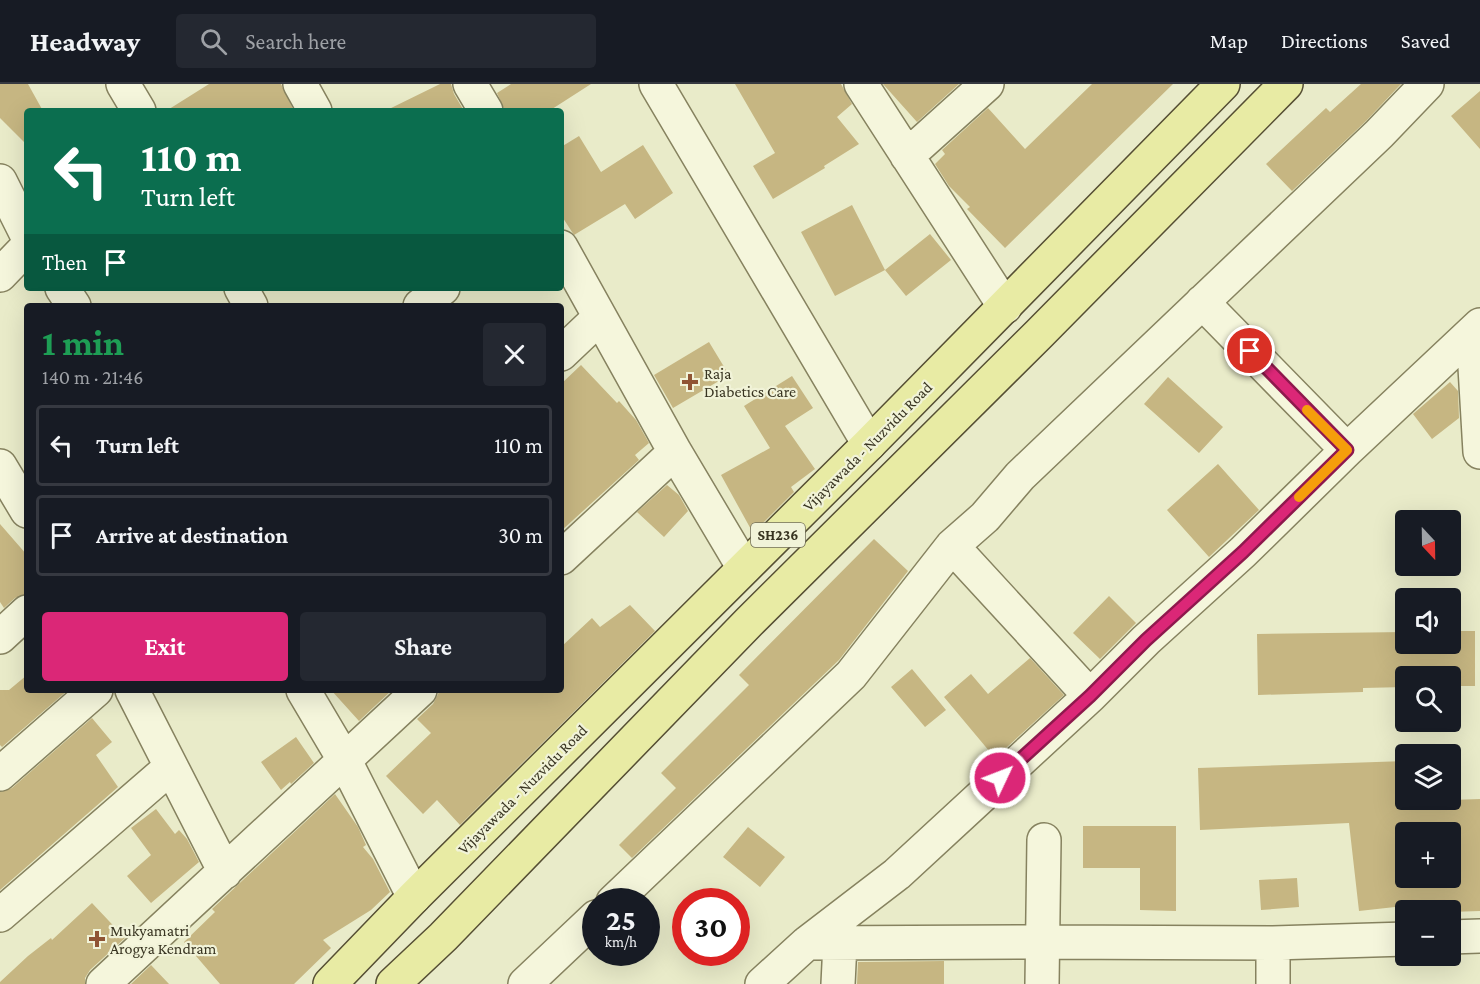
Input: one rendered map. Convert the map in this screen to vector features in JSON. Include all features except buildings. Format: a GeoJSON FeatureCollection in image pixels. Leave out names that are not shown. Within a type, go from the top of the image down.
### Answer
{"type":"FeatureCollection","features":[{"type":"Feature","properties":{"kind":"main road","name":"Vijayawada - Nuzvidu Road"},"geometry":{"type":"LineString","coordinates":[[330,984],[414,897],[1005,307],[1223,84]]}},
{"type":"Feature","properties":{"kind":"main road","name":"SH236"},"geometry":{"type":"LineString","coordinates":[[393,984],[443,938],[749,622],[1286,84]]}},
{"type":"Feature","properties":{"kind":"street"},"geometry":{"type":"LineString","coordinates":[[123,84],[137,108]]}},
{"type":"Feature","properties":{"kind":"street"},"geometry":{"type":"LineString","coordinates":[[300,84],[313,108]]}},
{"type":"Feature","properties":{"kind":"street"},"geometry":{"type":"LineString","coordinates":[[470,84],[484,108]]}},
{"type":"Feature","properties":{"kind":"street"},"geometry":{"type":"LineString","coordinates":[[656,84],[869,444]]}},
{"type":"Feature","properties":{"kind":"street"},"geometry":{"type":"LineString","coordinates":[[861,84],[1005,307]]}},
{"type":"Feature","properties":{"kind":"street"},"geometry":{"type":"LineString","coordinates":[[907,156],[987,84]]}},
{"type":"Feature","properties":{"kind":"street"},"geometry":{"type":"LineString","coordinates":[[627,888],[851,675],[952,546],[985,517],[1020,476],[1379,134],[1426,84]]}},
{"type":"Feature","properties":{"kind":"street"},"geometry":{"type":"LineString","coordinates":[[0,181],[24,229]]}},
{"type":"Feature","properties":{"kind":"street"},"geometry":{"type":"LineString","coordinates":[[0,275],[24,250]]}},
{"type":"Feature","properties":{"kind":"street"},"geometry":{"type":"LineString","coordinates":[[564,251],[675,452],[744,568]]}},
{"type":"Feature","properties":{"kind":"street"},"geometry":{"type":"LineString","coordinates":[[1202,302],[1347,450]]}},
{"type":"Feature","properties":{"kind":"street"},"geometry":{"type":"LineString","coordinates":[[564,351],[600,317]]}},
{"type":"Feature","properties":{"kind":"street"},"geometry":{"type":"LineString","coordinates":[[762,984],[807,943],[897,874],[1243,552],[1476,329]]}},
{"type":"Feature","properties":{"kind":"street"},"geometry":{"type":"LineString","coordinates":[[1476,329],[1480,452]]}},
{"type":"Feature","properties":{"kind":"street"},"geometry":{"type":"LineString","coordinates":[[564,555],[675,452]]}},
{"type":"Feature","properties":{"kind":"street"},"geometry":{"type":"LineString","coordinates":[[1,470],[24,506]]}},
{"type":"Feature","properties":{"kind":"street"},"geometry":{"type":"LineString","coordinates":[[952,546],[1090,696]]}},
{"type":"Feature","properties":{"kind":"street"},"geometry":{"type":"LineString","coordinates":[[0,637],[24,615]]}},
{"type":"Feature","properties":{"kind":"street"},"geometry":{"type":"LineString","coordinates":[[0,774],[93,693]]}},
{"type":"Feature","properties":{"kind":"street"},"geometry":{"type":"LineString","coordinates":[[134,693],[225,872]]}},
{"type":"Feature","properties":{"kind":"street"},"geometry":{"type":"LineString","coordinates":[[305,693],[345,761],[414,897]]}},
{"type":"Feature","properties":{"kind":"street"},"geometry":{"type":"LineString","coordinates":[[104,984],[417,693]]}},
{"type":"Feature","properties":{"kind":"street"},"geometry":{"type":"LineString","coordinates":[[0,915],[171,767]]}},
{"type":"Feature","properties":{"kind":"street"},"geometry":{"type":"LineString","coordinates":[[1042,984],[1044,840]]}},
{"type":"Feature","properties":{"kind":"street"},"geometry":{"type":"LineString","coordinates":[[525,984],[582,930]]}},
{"type":"Feature","properties":{"kind":"street"},"geometry":{"type":"LineString","coordinates":[[1461,937],[1480,936]]}},
{"type":"Feature","properties":{"kind":"street"},"geometry":{"type":"LineString","coordinates":[[807,943],[1274,944],[1395,939]]}},
{"type":"Feature","properties":{"kind":"street"},"geometry":{"type":"LineString","coordinates":[[838,984],[840,943]]}},
{"type":"Feature","properties":{"kind":"street"},"geometry":{"type":"LineString","coordinates":[[1273,984],[1274,944]]}},
{"type":"Feature","properties":{"kind":"slow traffic"},"geometry":{"type":"LineString","coordinates":[[1299,497],[1347,450],[1307,410]]}},
{"type":"Feature","properties":{"kind":"place","name":"Raja Diabetics Care"},"geometry":{"type":"Point","coordinates":[690,382]}},
{"type":"Feature","properties":{"kind":"place","name":"Mukyamatri Arogya Kendram"},"geometry":{"type":"Point","coordinates":[97,939]}},
{"type":"Feature","properties":{"kind":"route"},"geometry":{"type":"LineString","coordinates":[[1000,778],[1243,552],[1347,450],[1250,351]]}}]}
